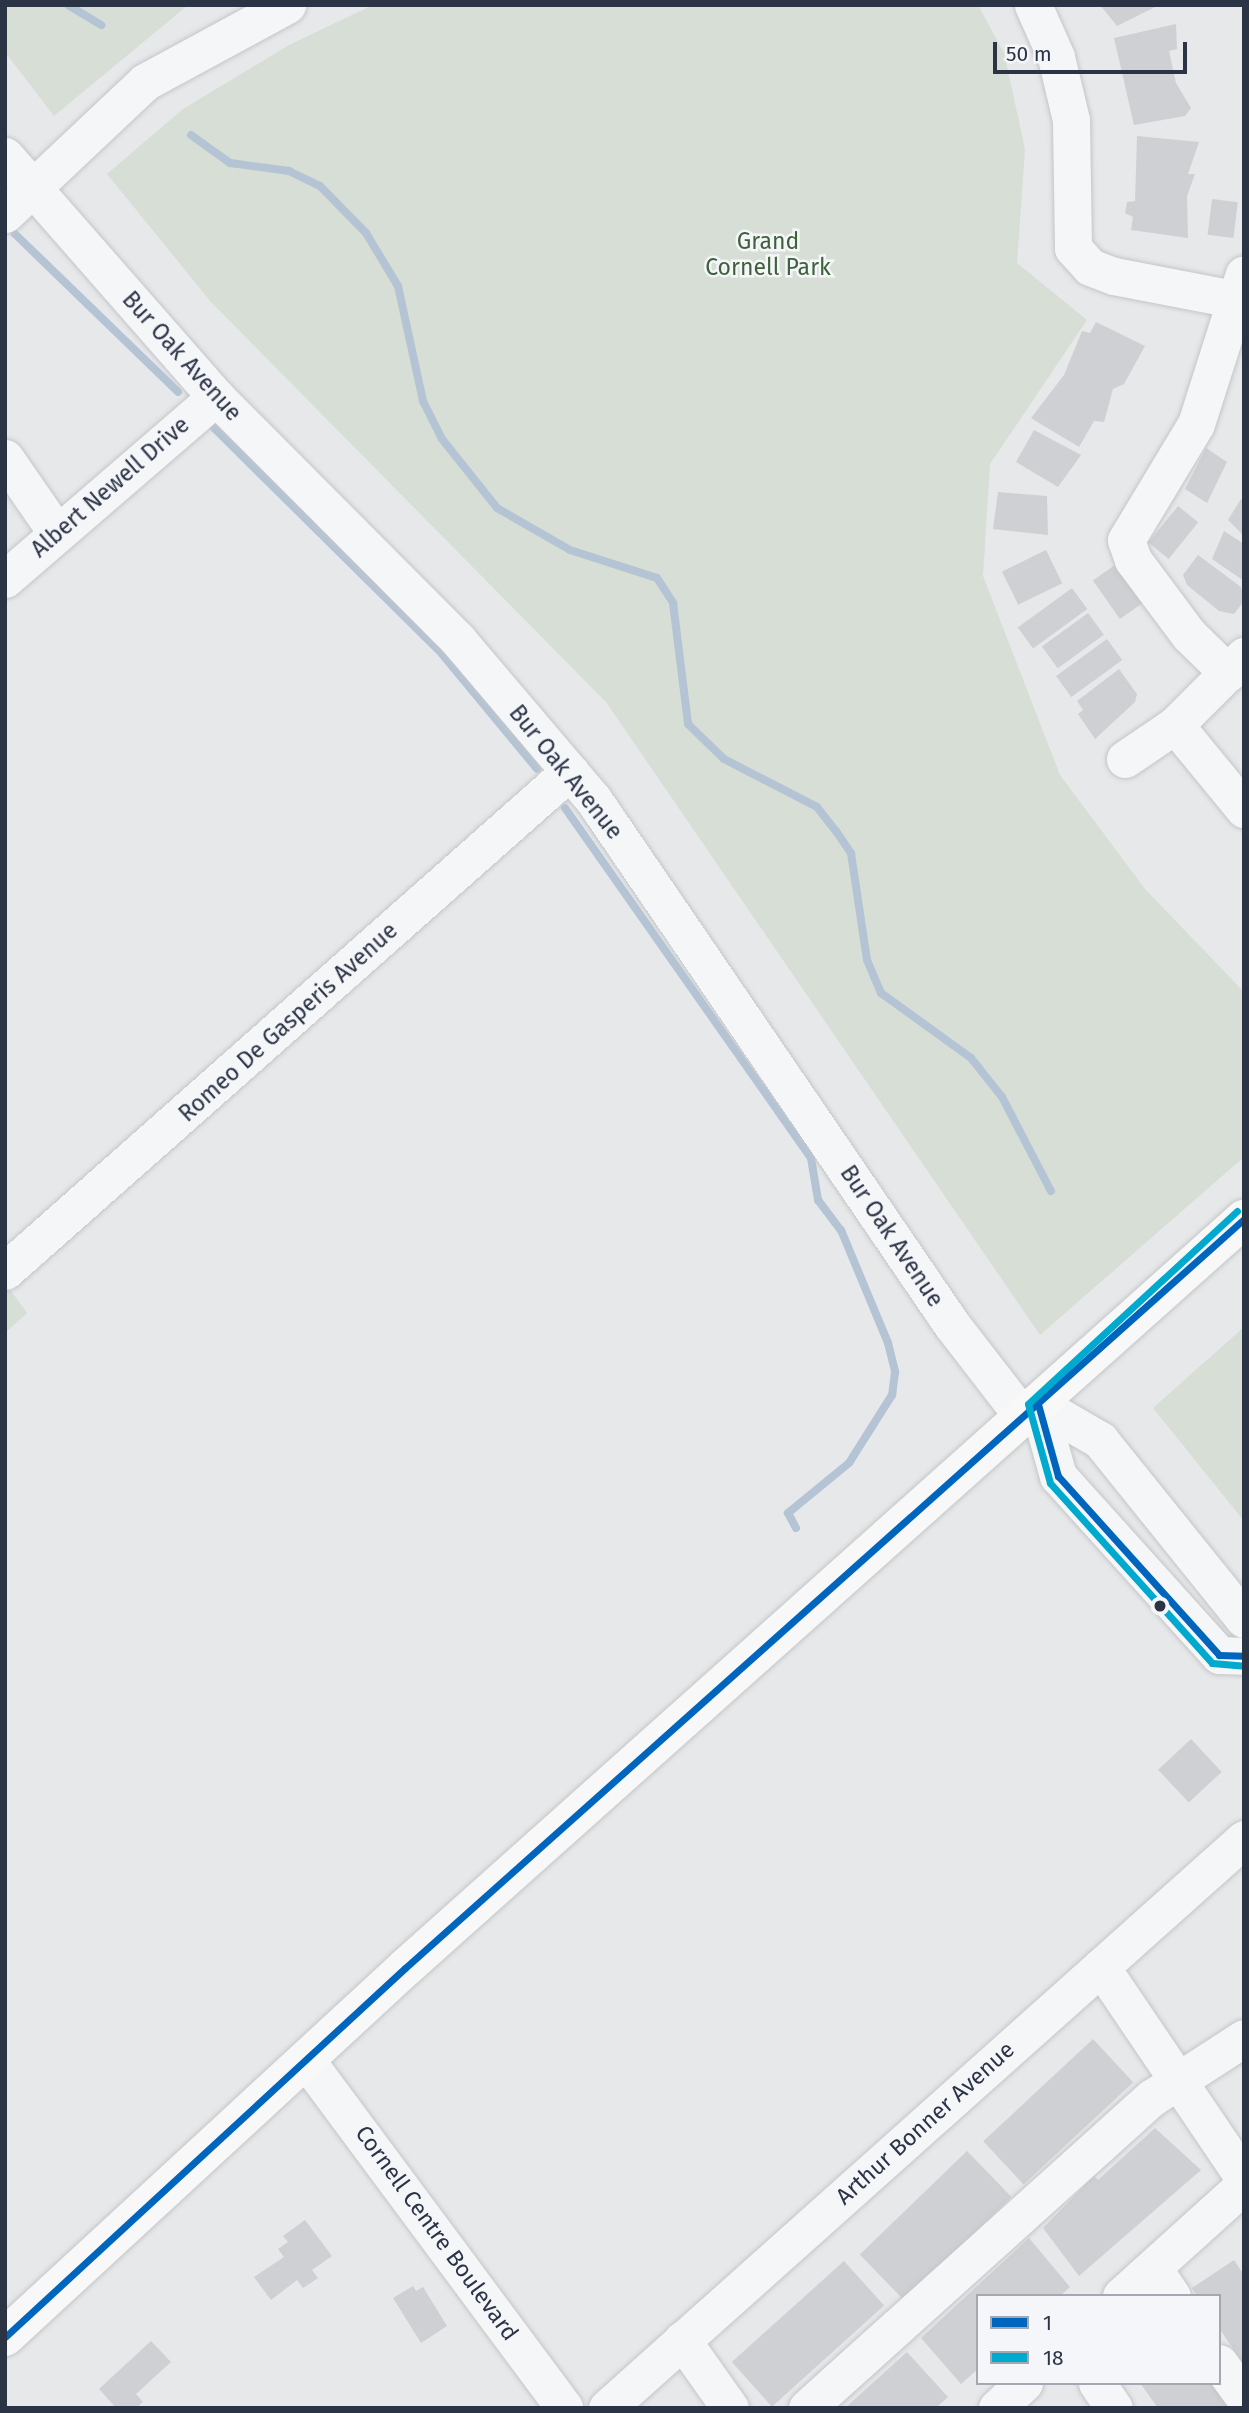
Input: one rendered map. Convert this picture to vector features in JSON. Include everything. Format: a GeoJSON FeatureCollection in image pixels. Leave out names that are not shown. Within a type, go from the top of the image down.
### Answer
{"type":"FeatureCollection","features":[{"type":"Feature","properties":{"kind":"main road"},"geometry":{"type":"LineString","coordinates":[[5,2337],[306,2060],[1244,1219]]}},
{"type":"Feature","properties":{"kind":"street"},"geometry":{"type":"LineString","coordinates":[[5,214],[145,82],[287,5]]}},
{"type":"Feature","properties":{"kind":"street"},"geometry":{"type":"LineString","coordinates":[[1033,5],[1065,88],[1073,154],[1070,235],[1081,259],[1114,276],[1242,292],[1196,424],[1126,540],[1133,560],[1189,635],[1236,664],[1175,725],[1125,759]]}},
{"type":"Feature","properties":{"kind":"street","name":"Bur Oak Avenue"},"geometry":{"type":"LineString","coordinates":[[5,156],[216,397],[458,640],[570,771],[952,1325],[1031,1411],[1058,1476],[1219,1655],[1244,1656]]}},
{"type":"Feature","properties":{"kind":"street","name":"Albert Newell Drive"},"geometry":{"type":"LineString","coordinates":[[5,579],[56,532],[216,397]]}},
{"type":"Feature","properties":{"kind":"street"},"geometry":{"type":"LineString","coordinates":[[5,458],[56,532]]}},
{"type":"Feature","properties":{"kind":"street"},"geometry":{"type":"LineString","coordinates":[[1175,725],[1244,809]]}},
{"type":"Feature","properties":{"kind":"street","name":"Romeo De Gasperis Avenue"},"geometry":{"type":"LineString","coordinates":[[5,1271],[570,771]]}},
{"type":"Feature","properties":{"kind":"street","name":"Bur Oak Avenue"},"geometry":{"type":"LineString","coordinates":[[1031,1411],[1100,1440],[1244,1619]]}},
{"type":"Feature","properties":{"kind":"street","name":"Arthur Bonner Avenue"},"geometry":{"type":"LineString","coordinates":[[607,2408],[1244,1839]]}},
{"type":"Feature","properties":{"kind":"street"},"geometry":{"type":"LineString","coordinates":[[1101,1967],[1244,2178]]}},
{"type":"Feature","properties":{"kind":"street"},"geometry":{"type":"LineString","coordinates":[[807,2408],[1179,2080],[1244,2038]]}},
{"type":"Feature","properties":{"kind":"street","name":"Cornell Centre Boulevard"},"geometry":{"type":"LineString","coordinates":[[306,2060],[564,2408]]}},
{"type":"Feature","properties":{"kind":"street"},"geometry":{"type":"LineString","coordinates":[[1128,2294],[1162,2282],[1244,2185]]}},
{"type":"Feature","properties":{"kind":"street"},"geometry":{"type":"LineString","coordinates":[[682,2340],[730,2408]]}},
{"type":"Feature","properties":{"kind":"street"},"geometry":{"type":"LineString","coordinates":[[1221,2366],[1244,2398]]}},
{"type":"Feature","properties":{"kind":"street"},"geometry":{"type":"LineString","coordinates":[[997,2408],[1022,2385]]}},
{"type":"Feature","properties":{"kind":"street"},"geometry":{"type":"LineString","coordinates":[[1098,2385],[1114,2408]]}},
{"type":"Feature","properties":{"kind":"green space"},"geometry":{"type":"Polygon","coordinates":[[[5,5],[188,5],[54,116],[5,52],[5,5]]]}},
{"type":"Feature","properties":{"kind":"green space","name":"Grand Cornell Park"},"geometry":{"type":"Polygon","coordinates":[[[373,5],[978,5],[1004,53],[1025,149],[1017,263],[1087,320],[990,464],[983,576],[1060,775],[1145,889],[1244,992],[1244,1157],[1040,1335],[606,702],[211,302],[107,174],[183,109],[289,45],[373,5]]]}},
{"type":"Feature","properties":{"kind":"green space"},"geometry":{"type":"Polygon","coordinates":[[[5,1283],[27,1313],[5,1333],[5,1283]]]}},
{"type":"Feature","properties":{"kind":"green space"},"geometry":{"type":"Polygon","coordinates":[[[1244,1327],[1244,1521],[1153,1408],[1244,1327]]]}},
{"type":"Feature","properties":{"kind":"building"},"geometry":{"type":"Polygon","coordinates":[[[1100,5],[1159,5],[1117,26],[1100,5]]]}},
{"type":"Feature","properties":{"kind":"building"},"geometry":{"type":"Polygon","coordinates":[[[1176,24],[1177,49],[1169,51],[1176,83],[1191,108],[1185,116],[1134,125],[1114,38],[1176,24]]]}},
{"type":"Feature","properties":{"kind":"building"},"geometry":{"type":"Polygon","coordinates":[[[1137,136],[1199,142],[1188,174],[1195,174],[1187,196],[1188,238],[1131,230],[1133,217],[1125,213],[1127,202],[1135,201],[1137,136]]]}},
{"type":"Feature","properties":{"kind":"building"},"geometry":{"type":"Polygon","coordinates":[[[1212,199],[1238,202],[1233,238],[1208,235],[1212,199]]]}},
{"type":"Feature","properties":{"kind":"building"},"geometry":{"type":"Polygon","coordinates":[[[1096,322],[1145,346],[1124,384],[1113,389],[1104,422],[1094,421],[1079,447],[1031,418],[1064,375],[1082,331],[1090,333],[1096,322]]]}},
{"type":"Feature","properties":{"kind":"building"},"geometry":{"type":"Polygon","coordinates":[[[1034,430],[1081,455],[1058,487],[1016,462],[1034,430]]]}},
{"type":"Feature","properties":{"kind":"building"},"geometry":{"type":"Polygon","coordinates":[[[1206,448],[1227,462],[1207,503],[1185,489],[1206,448]]]}},
{"type":"Feature","properties":{"kind":"building"},"geometry":{"type":"Polygon","coordinates":[[[998,492],[1047,496],[1048,535],[993,529],[998,492]]]}},
{"type":"Feature","properties":{"kind":"building"},"geometry":{"type":"Polygon","coordinates":[[[1241,499],[1244,501],[1244,536],[1228,520],[1241,499]]]}},
{"type":"Feature","properties":{"kind":"building"},"geometry":{"type":"Polygon","coordinates":[[[1178,506],[1198,522],[1169,559],[1148,543],[1178,506]]]}},
{"type":"Feature","properties":{"kind":"building"},"geometry":{"type":"Polygon","coordinates":[[[1224,531],[1244,544],[1244,581],[1212,559],[1224,531]]]}},
{"type":"Feature","properties":{"kind":"building"},"geometry":{"type":"Polygon","coordinates":[[[1046,550],[1062,583],[1018,605],[1002,571],[1046,550]]]}},
{"type":"Feature","properties":{"kind":"building"},"geometry":{"type":"Polygon","coordinates":[[[1198,555],[1241,587],[1244,601],[1234,614],[1219,611],[1187,585],[1183,575],[1198,555]]]}},
{"type":"Feature","properties":{"kind":"building"},"geometry":{"type":"Polygon","coordinates":[[[1115,565],[1142,604],[1120,619],[1093,580],[1115,565]]]}},
{"type":"Feature","properties":{"kind":"building"},"geometry":{"type":"Polygon","coordinates":[[[1072,588],[1087,609],[1033,648],[1018,627],[1072,588]]]}},
{"type":"Feature","properties":{"kind":"building"},"geometry":{"type":"Polygon","coordinates":[[[1088,613],[1104,635],[1058,668],[1042,647],[1088,613]]]}},
{"type":"Feature","properties":{"kind":"building"},"geometry":{"type":"Polygon","coordinates":[[[1107,639],[1122,660],[1071,697],[1056,676],[1107,639]]]}},
{"type":"Feature","properties":{"kind":"building"},"geometry":{"type":"Polygon","coordinates":[[[1119,669],[1137,694],[1135,702],[1095,739],[1078,714],[1083,710],[1077,701],[1119,669]]]}},
{"type":"Feature","properties":{"kind":"building"},"geometry":{"type":"Polygon","coordinates":[[[1191,1739],[1222,1772],[1189,1803],[1158,1770],[1191,1739]]]}},
{"type":"Feature","properties":{"kind":"building"},"geometry":{"type":"Polygon","coordinates":[[[1093,2039],[1133,2082],[1024,2184],[983,2141],[1093,2039]]]}},
{"type":"Feature","properties":{"kind":"building"},"geometry":{"type":"Polygon","coordinates":[[[1155,2128],[1201,2170],[1079,2276],[1043,2228],[1094,2176],[1098,2180],[1155,2128]]]}},
{"type":"Feature","properties":{"kind":"building"},"geometry":{"type":"Polygon","coordinates":[[[967,2151],[1011,2197],[904,2301],[860,2255],[967,2151]]]}},
{"type":"Feature","properties":{"kind":"building"},"geometry":{"type":"Polygon","coordinates":[[[305,2220],[332,2256],[312,2270],[318,2278],[303,2288],[297,2280],[271,2300],[254,2277],[284,2257],[278,2249],[288,2242],[283,2236],[305,2220]]]}},
{"type":"Feature","properties":{"kind":"building"},"geometry":{"type":"Polygon","coordinates":[[[1029,2238],[1070,2287],[1062,2294],[976,2294],[976,2371],[961,2384],[921,2338],[1029,2238]]]}},
{"type":"Feature","properties":{"kind":"building"},"geometry":{"type":"Polygon","coordinates":[[[1234,2260],[1244,2275],[1244,2365],[1221,2331],[1221,2294],[1196,2294],[1192,2288],[1234,2260]]]}},
{"type":"Feature","properties":{"kind":"building"},"geometry":{"type":"Polygon","coordinates":[[[844,2261],[884,2306],[772,2407],[732,2362],[844,2261]]]}},
{"type":"Feature","properties":{"kind":"building"},"geometry":{"type":"Polygon","coordinates":[[[413,2286],[416,2291],[423,2287],[447,2326],[421,2343],[393,2298],[413,2286]]]}},
{"type":"Feature","properties":{"kind":"building"},"geometry":{"type":"Polygon","coordinates":[[[151,2341],[171,2362],[136,2394],[143,2402],[136,2408],[116,2408],[99,2389],[151,2341]]]}},
{"type":"Feature","properties":{"kind":"building"},"geometry":{"type":"Polygon","coordinates":[[[907,2352],[948,2397],[936,2408],[845,2408],[907,2352]]]}},
{"type":"Feature","properties":{"kind":"building"},"geometry":{"type":"Polygon","coordinates":[[[1141,2385],[1212,2385],[1228,2408],[1158,2408],[1141,2385]]]}},
{"type":"Feature","properties":{"kind":"waterway"},"geometry":{"type":"LineString","coordinates":[[68,5],[101,25]]}},
{"type":"Feature","properties":{"kind":"waterway"},"geometry":{"type":"LineString","coordinates":[[191,135],[230,163],[289,171],[320,186],[366,233],[398,286],[423,401],[442,439],[497,508],[570,550],[657,578],[673,603],[688,724],[724,759],[817,807],[836,831],[851,853],[867,960],[881,993],[971,1058],[1002,1097],[1051,1191]]}},
{"type":"Feature","properties":{"kind":"waterway"},"geometry":{"type":"LineString","coordinates":[[15,234],[178,392]]}},
{"type":"Feature","properties":{"kind":"waterway"},"geometry":{"type":"LineString","coordinates":[[213,427],[442,654],[537,769]]}},
{"type":"Feature","properties":{"kind":"waterway"},"geometry":{"type":"LineString","coordinates":[[565,808],[811,1158],[818,1200],[841,1230],[888,1343],[895,1372],[892,1395],[849,1463],[788,1513],[796,1528]]}},
{"type":"Feature","properties":{"kind":"transit line","name":"18"},"geometry":{"type":"LineString","coordinates":[[1237,1211],[1028,1404],[1050,1483],[1212,1663],[1244,1666]]}},
{"type":"Feature","properties":{"kind":"transit line","name":"1"},"geometry":{"type":"LineString","coordinates":[[5,2337],[405,1968],[1244,1219]]}},
{"type":"Feature","properties":{"kind":"transit line","name":"1"},"geometry":{"type":"LineString","coordinates":[[1038,1404],[1058,1476],[1219,1655],[1244,1656]]}}]}
